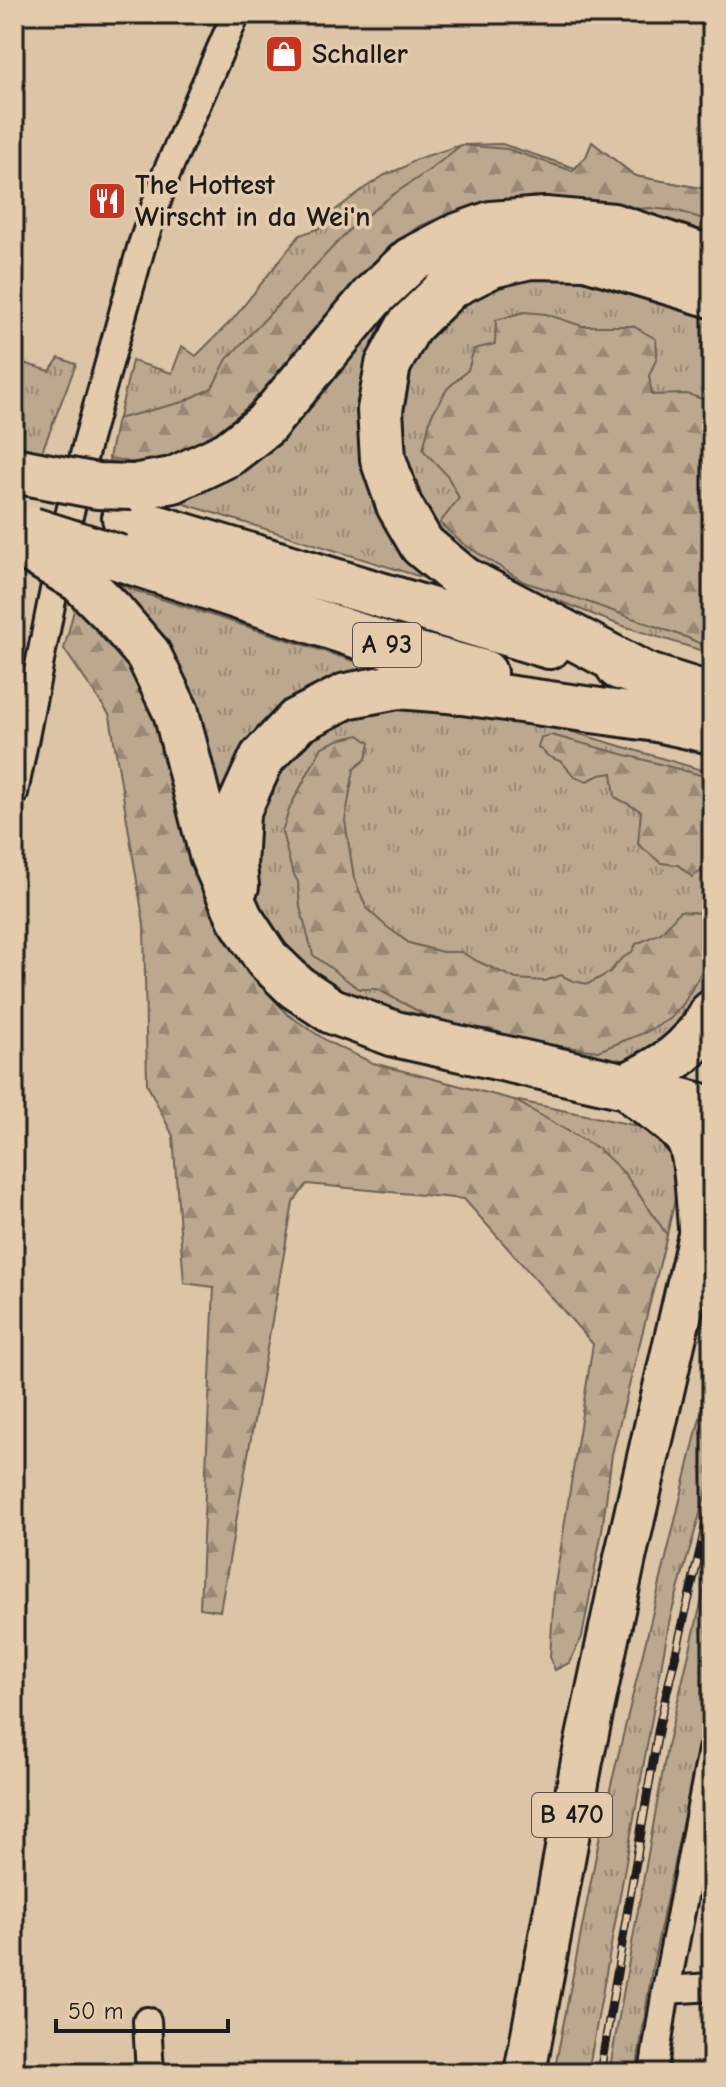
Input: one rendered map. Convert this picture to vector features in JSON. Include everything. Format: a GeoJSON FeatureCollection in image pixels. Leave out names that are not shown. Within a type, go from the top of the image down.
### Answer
{"type":"FeatureCollection","features":[{"type":"Feature","properties":{"kind":"highway"},"geometry":{"type":"LineString","coordinates":[[14,470],[97,486],[126,521],[173,480],[228,454],[265,425],[373,296],[411,260],[455,237],[491,224],[545,220],[613,226],[712,259]]}},
{"type":"Feature","properties":{"kind":"highway"},"geometry":{"type":"LineString","coordinates":[[645,675],[463,579],[422,545],[399,505],[383,459],[380,410],[388,365],[409,326],[450,286],[492,265],[530,256],[586,257],[712,295]]}},
{"type":"Feature","properties":{"kind":"highway","name":"A 93"},"geometry":{"type":"LineString","coordinates":[[14,482],[126,521],[645,675],[709,712]]}},
{"type":"Feature","properties":{"kind":"highway","name":"A 93"},"geometry":{"type":"LineString","coordinates":[[14,524],[126,521],[414,654],[657,719],[709,712]]}},
{"type":"Feature","properties":{"kind":"highway"},"geometry":{"type":"LineString","coordinates":[[14,540],[80,580],[148,654],[176,712],[212,855],[240,918],[267,959],[296,987],[332,1011],[395,1034],[626,1086],[712,1109]]}},
{"type":"Feature","properties":{"kind":"highway"},"geometry":{"type":"LineString","coordinates":[[240,918],[234,866],[237,813],[262,758],[297,721],[346,696],[398,686],[657,719]]}},
{"type":"Feature","properties":{"kind":"highway"},"geometry":{"type":"LineString","coordinates":[[626,1086],[660,1069],[681,1053],[701,1033],[712,1013]]}},
{"type":"Feature","properties":{"kind":"highway"},"geometry":{"type":"LineString","coordinates":[[626,1086],[689,1140],[701,1227]]}},
{"type":"Feature","properties":{"kind":"main road","name":"B 470"},"geometry":{"type":"LineString","coordinates":[[525,2073],[582,1761],[712,1175]]}},
{"type":"Feature","properties":{"kind":"street"},"geometry":{"type":"LineString","coordinates":[[14,793],[67,524],[141,248],[167,172],[236,14]]}},
{"type":"Feature","properties":{"kind":"street"},"geometry":{"type":"LineString","coordinates":[[653,2073],[666,1990],[702,1853],[712,1750]]}},
{"type":"Feature","properties":{"kind":"street"},"geometry":{"type":"LineString","coordinates":[[666,1990],[712,1987]]}},
{"type":"Feature","properties":{"kind":"street"},"geometry":{"type":"LineString","coordinates":[[147,2021],[150,2073]]}},
{"type":"Feature","properties":{"kind":"green space"},"geometry":{"type":"Polygon","coordinates":[[[592,142],[635,176],[712,190],[712,239],[539,201],[309,343],[229,431],[185,455],[139,466],[109,461],[132,361],[172,373],[182,346],[196,356],[233,319],[300,235],[320,228],[333,212],[366,187],[417,159],[461,145],[502,144],[575,168],[586,157],[592,142]]]}},
{"type":"Feature","properties":{"kind":"green space"},"geometry":{"type":"Polygon","coordinates":[[[592,142],[635,176],[712,190],[712,222],[679,211],[649,208],[625,210],[534,196],[446,215],[418,227],[385,250],[306,338],[270,384],[228,426],[176,454],[139,464],[109,458],[117,419],[183,402],[212,388],[227,359],[350,229],[461,145],[507,149],[573,171],[586,157],[592,142]]]}},
{"type":"Feature","properties":{"kind":"green space"},"geometry":{"type":"Polygon","coordinates":[[[547,244],[369,366],[447,585],[165,498],[415,276],[547,244]]]}},
{"type":"Feature","properties":{"kind":"green space"},"geometry":{"type":"Polygon","coordinates":[[[561,272],[712,312],[712,654],[617,624],[537,592],[496,571],[462,552],[433,523],[417,496],[399,436],[412,367],[432,329],[487,283],[561,272]]]}},
{"type":"Feature","properties":{"kind":"green space"},"geometry":{"type":"Polygon","coordinates":[[[524,312],[546,314],[582,326],[633,326],[656,339],[657,357],[649,376],[652,395],[687,394],[712,402],[712,649],[582,600],[524,582],[462,543],[440,523],[459,498],[447,475],[423,450],[431,416],[447,389],[468,370],[474,349],[495,344],[496,320],[524,312]]]}},
{"type":"Feature","properties":{"kind":"green space"},"geometry":{"type":"Polygon","coordinates":[[[59,358],[76,364],[41,454],[14,445],[14,360],[50,371],[59,358]]]}},
{"type":"Feature","properties":{"kind":"green space"},"geometry":{"type":"Polygon","coordinates":[[[111,581],[394,674],[363,678],[220,824],[111,581]]]}},
{"type":"Feature","properties":{"kind":"green space"},"geometry":{"type":"Polygon","coordinates":[[[76,602],[132,659],[254,977],[287,1014],[330,1043],[373,1063],[514,1100],[599,1149],[624,1173],[667,1235],[612,1454],[602,1531],[582,1637],[569,1663],[555,1670],[550,1657],[554,1591],[593,1344],[464,1199],[307,1184],[293,1203],[220,1611],[200,1608],[214,1287],[184,1283],[173,1136],[147,1084],[144,924],[110,716],[64,649],[76,602]]]}},
{"type":"Feature","properties":{"kind":"green space"},"geometry":{"type":"Polygon","coordinates":[[[363,703],[515,715],[712,773],[712,979],[702,1001],[666,1049],[625,1063],[447,1030],[338,993],[298,964],[270,930],[251,892],[247,838],[278,758],[363,703]]]}},
{"type":"Feature","properties":{"kind":"green space"},"geometry":{"type":"Polygon","coordinates":[[[359,735],[370,743],[366,759],[354,769],[345,821],[354,878],[367,909],[386,926],[409,943],[442,952],[461,952],[516,979],[545,981],[561,975],[588,984],[609,973],[632,952],[636,944],[661,933],[680,911],[700,913],[700,948],[707,962],[684,1003],[670,1019],[598,1051],[538,1043],[490,1029],[465,1028],[429,1017],[377,989],[359,989],[313,955],[300,907],[298,882],[282,832],[290,807],[322,747],[359,735]]]}},
{"type":"Feature","properties":{"kind":"green space"},"geometry":{"type":"Polygon","coordinates":[[[551,735],[712,778],[712,864],[692,877],[678,865],[661,863],[638,844],[641,811],[615,797],[612,773],[587,781],[574,776],[562,762],[538,747],[541,737],[551,735]]]}},
{"type":"Feature","properties":{"kind":"green space"},"geometry":{"type":"Polygon","coordinates":[[[514,1100],[633,1125],[663,1140],[673,1153],[677,1176],[667,1235],[624,1173],[514,1100]]]}},
{"type":"Feature","properties":{"kind":"green space"},"geometry":{"type":"Polygon","coordinates":[[[712,1368],[712,1472],[670,1618],[588,2073],[554,2073],[604,1814],[712,1368]]]}},
{"type":"Feature","properties":{"kind":"green space"},"geometry":{"type":"Polygon","coordinates":[[[712,1557],[712,1681],[652,1969],[636,2073],[609,2073],[668,1742],[712,1557]]]}},
{"type":"Feature","properties":{"kind":"railway"},"geometry":{"type":"LineString","coordinates":[[600,2073],[659,1726],[712,1499]]}},
{"type":"Feature","properties":{"kind":"place","name":"Schaller"},"geometry":{"type":"Point","coordinates":[284,54]}},
{"type":"Feature","properties":{"kind":"place","name":"The Hottest Wirscht in da Wei'n"},"geometry":{"type":"Point","coordinates":[107,201]}}]}
